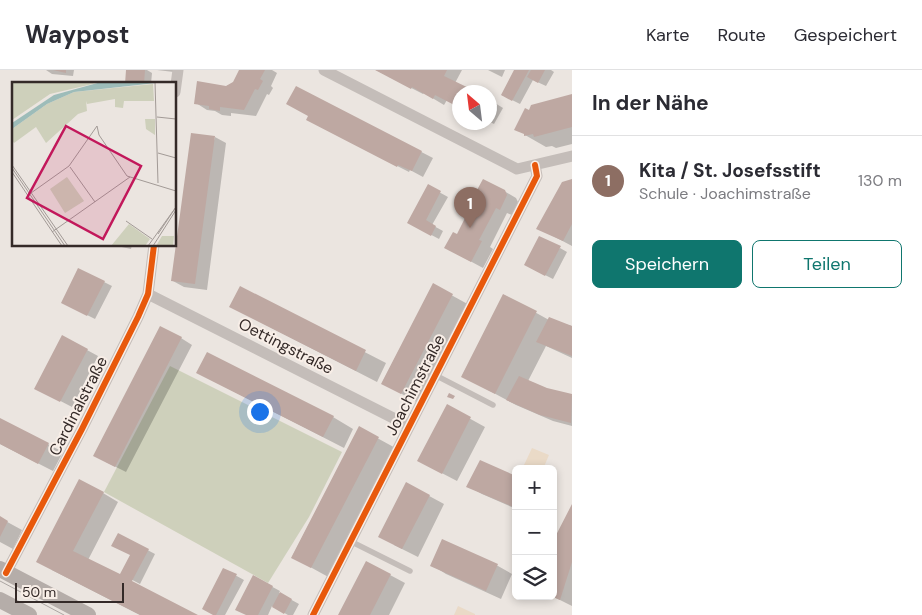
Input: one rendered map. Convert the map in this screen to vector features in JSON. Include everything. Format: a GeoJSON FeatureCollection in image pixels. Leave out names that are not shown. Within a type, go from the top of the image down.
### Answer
{"type":"FeatureCollection","features":[{"type":"Feature","properties":{"kind":"main road"},"geometry":{"type":"LineString","coordinates":[[3,571],[88,615]]}},
{"type":"Feature","properties":{"kind":"main road"},"geometry":{"type":"LineString","coordinates":[[0,600],[29,615]]}},
{"type":"Feature","properties":{"kind":"street"},"geometry":{"type":"LineString","coordinates":[[176,85],[178,70]]}},
{"type":"Feature","properties":{"kind":"street"},"geometry":{"type":"LineString","coordinates":[[324,70],[518,169],[572,156]]}},
{"type":"Feature","properties":{"kind":"street","name":"Joachimstraße"},"geometry":{"type":"LineString","coordinates":[[312,615],[537,176],[535,166]]}},
{"type":"Feature","properties":{"kind":"street","name":"Cardinalstraße"},"geometry":{"type":"LineString","coordinates":[[3,571],[82,430],[138,317],[148,294],[154,246]]}},
{"type":"Feature","properties":{"kind":"street","name":"Oettingstraße"},"geometry":{"type":"LineString","coordinates":[[148,294],[409,426]]}},
{"type":"Feature","properties":{"kind":"lane"},"geometry":{"type":"LineString","coordinates":[[435,376],[493,406]]}},
{"type":"Feature","properties":{"kind":"lane"},"geometry":{"type":"LineString","coordinates":[[350,541],[410,571]]}},
{"type":"Feature","properties":{"kind":"green space"},"geometry":{"type":"Polygon","coordinates":[[[170,366],[342,452],[309,517],[268,583],[104,492],[170,366]]]}},
{"type":"Feature","properties":{"kind":"sand"},"geometry":{"type":"Polygon","coordinates":[[[532,448],[549,455],[545,465],[524,465],[532,448]]]}},
{"type":"Feature","properties":{"kind":"sand"},"geometry":{"type":"Polygon","coordinates":[[[458,606],[475,614],[475,615],[454,615],[458,606]]]}},
{"type":"Feature","properties":{"kind":"building"},"geometry":{"type":"Polygon","coordinates":[[[53,70],[66,70],[66,73],[53,70]]]}},
{"type":"Feature","properties":{"kind":"building"},"geometry":{"type":"Polygon","coordinates":[[[126,70],[145,70],[144,82],[125,82],[126,70]]]}},
{"type":"Feature","properties":{"kind":"building"},"geometry":{"type":"Polygon","coordinates":[[[239,70],[265,70],[260,79],[263,81],[258,90],[255,89],[244,110],[220,107],[220,111],[209,109],[209,106],[194,104],[197,81],[226,86],[233,82],[239,70]]]}},
{"type":"Feature","properties":{"kind":"building"},"geometry":{"type":"Polygon","coordinates":[[[375,70],[447,70],[444,76],[463,85],[452,85],[452,104],[435,95],[433,99],[412,87],[411,89],[375,70]]]}},
{"type":"Feature","properties":{"kind":"building"},"geometry":{"type":"Polygon","coordinates":[[[514,70],[529,70],[512,101],[501,95],[514,70]]]}},
{"type":"Feature","properties":{"kind":"building"},"geometry":{"type":"Polygon","coordinates":[[[531,70],[545,70],[538,83],[527,77],[531,70]]]}},
{"type":"Feature","properties":{"kind":"building"},"geometry":{"type":"Polygon","coordinates":[[[296,86],[422,151],[412,171],[398,165],[397,167],[306,120],[308,116],[286,104],[296,86]]]}},
{"type":"Feature","properties":{"kind":"building"},"geometry":{"type":"Polygon","coordinates":[[[572,94],[572,127],[534,137],[533,134],[524,136],[524,134],[514,130],[525,108],[529,110],[531,105],[572,94]]]}},
{"type":"Feature","properties":{"kind":"building"},"geometry":{"type":"Polygon","coordinates":[[[191,133],[215,136],[195,284],[171,281],[191,133]]]}},
{"type":"Feature","properties":{"kind":"building"},"geometry":{"type":"Polygon","coordinates":[[[483,179],[505,190],[507,195],[500,210],[496,208],[479,240],[482,241],[471,262],[444,248],[453,232],[457,234],[483,179]]]}},
{"type":"Feature","properties":{"kind":"building"},"geometry":{"type":"Polygon","coordinates":[[[572,179],[572,224],[563,241],[536,229],[562,182],[572,179]]]}},
{"type":"Feature","properties":{"kind":"building"},"geometry":{"type":"Polygon","coordinates":[[[428,184],[441,191],[426,220],[436,226],[431,236],[407,223],[428,184]]]}},
{"type":"Feature","properties":{"kind":"building"},"geometry":{"type":"Polygon","coordinates":[[[539,236],[561,246],[545,276],[524,265],[539,236]]]}},
{"type":"Feature","properties":{"kind":"building"},"geometry":{"type":"Polygon","coordinates":[[[78,268],[105,281],[87,316],[61,303],[78,268]]]}},
{"type":"Feature","properties":{"kind":"building"},"geometry":{"type":"Polygon","coordinates":[[[433,283],[453,294],[401,394],[381,384],[433,283]]]}},
{"type":"Feature","properties":{"kind":"building"},"geometry":{"type":"Polygon","coordinates":[[[240,286],[366,350],[356,371],[229,307],[240,286]]]}},
{"type":"Feature","properties":{"kind":"building"},"geometry":{"type":"Polygon","coordinates":[[[503,294],[537,311],[495,394],[461,377],[503,294]]]}},
{"type":"Feature","properties":{"kind":"building"},"geometry":{"type":"Polygon","coordinates":[[[549,317],[572,326],[572,356],[536,342],[549,317]]]}},
{"type":"Feature","properties":{"kind":"building"},"geometry":{"type":"Polygon","coordinates":[[[160,326],[182,337],[115,467],[93,456],[160,326]]]}},
{"type":"Feature","properties":{"kind":"building"},"geometry":{"type":"Polygon","coordinates":[[[62,335],[88,349],[60,402],[34,389],[62,335]]]}},
{"type":"Feature","properties":{"kind":"building"},"geometry":{"type":"Polygon","coordinates":[[[207,352],[334,416],[323,437],[196,373],[207,352]]]}},
{"type":"Feature","properties":{"kind":"building"},"geometry":{"type":"Polygon","coordinates":[[[519,376],[547,388],[572,394],[571,423],[540,415],[506,400],[519,376]]]}},
{"type":"Feature","properties":{"kind":"building"},"geometry":{"type":"Polygon","coordinates":[[[449,393],[455,396],[453,399],[447,397],[449,393]]]}},
{"type":"Feature","properties":{"kind":"building"},"geometry":{"type":"Polygon","coordinates":[[[447,404],[471,417],[442,474],[417,461],[447,404]]]}},
{"type":"Feature","properties":{"kind":"building"},"geometry":{"type":"Polygon","coordinates":[[[0,418],[49,443],[38,464],[0,444],[0,418]]]}},
{"type":"Feature","properties":{"kind":"building"},"geometry":{"type":"Polygon","coordinates":[[[359,426],[379,437],[311,568],[291,558],[359,426]]]}},
{"type":"Feature","properties":{"kind":"building"},"geometry":{"type":"Polygon","coordinates":[[[480,460],[512,474],[512,506],[466,487],[480,460]]]}},
{"type":"Feature","properties":{"kind":"building"},"geometry":{"type":"Polygon","coordinates":[[[79,479],[104,492],[73,551],[120,574],[130,555],[111,546],[118,533],[149,549],[132,581],[198,615],[140,615],[36,562],[79,479]]]}},
{"type":"Feature","properties":{"kind":"building"},"geometry":{"type":"Polygon","coordinates":[[[406,482],[430,495],[402,549],[378,537],[406,482]]]}},
{"type":"Feature","properties":{"kind":"building"},"geometry":{"type":"Polygon","coordinates":[[[572,504],[572,562],[560,600],[557,599],[557,533],[572,504]]]}},
{"type":"Feature","properties":{"kind":"building"},"geometry":{"type":"Polygon","coordinates":[[[0,516],[8,521],[0,537],[0,516]]]}},
{"type":"Feature","properties":{"kind":"building"},"geometry":{"type":"Polygon","coordinates":[[[442,539],[498,564],[486,591],[430,566],[442,539]]]}},
{"type":"Feature","properties":{"kind":"building"},"geometry":{"type":"Polygon","coordinates":[[[366,561],[391,574],[370,615],[338,615],[366,561]]]}},
{"type":"Feature","properties":{"kind":"building"},"geometry":{"type":"Polygon","coordinates":[[[223,568],[237,574],[216,615],[213,615],[202,609],[223,568]]]}},
{"type":"Feature","properties":{"kind":"building"},"geometry":{"type":"Polygon","coordinates":[[[253,575],[273,586],[258,615],[246,615],[235,610],[253,575]]]}},
{"type":"Feature","properties":{"kind":"building"},"geometry":{"type":"Polygon","coordinates":[[[280,592],[292,599],[284,614],[272,607],[280,592]]]}},
{"type":"Feature","properties":{"kind":"tram line"},"geometry":{"type":"LineString","coordinates":[[0,581],[64,615]]}},
{"type":"Feature","properties":{"kind":"cycle path"},"geometry":{"type":"LineString","coordinates":[[313,615],[537,176],[535,165]]}},
{"type":"Feature","properties":{"kind":"cycle path"},"geometry":{"type":"LineString","coordinates":[[6,573],[82,429],[138,317],[148,294],[154,246]]}},
{"type":"Feature","properties":{"kind":"place","name":"Kita / St. Josefsstift"},"geometry":{"type":"Point","coordinates":[470,228]}}]}
